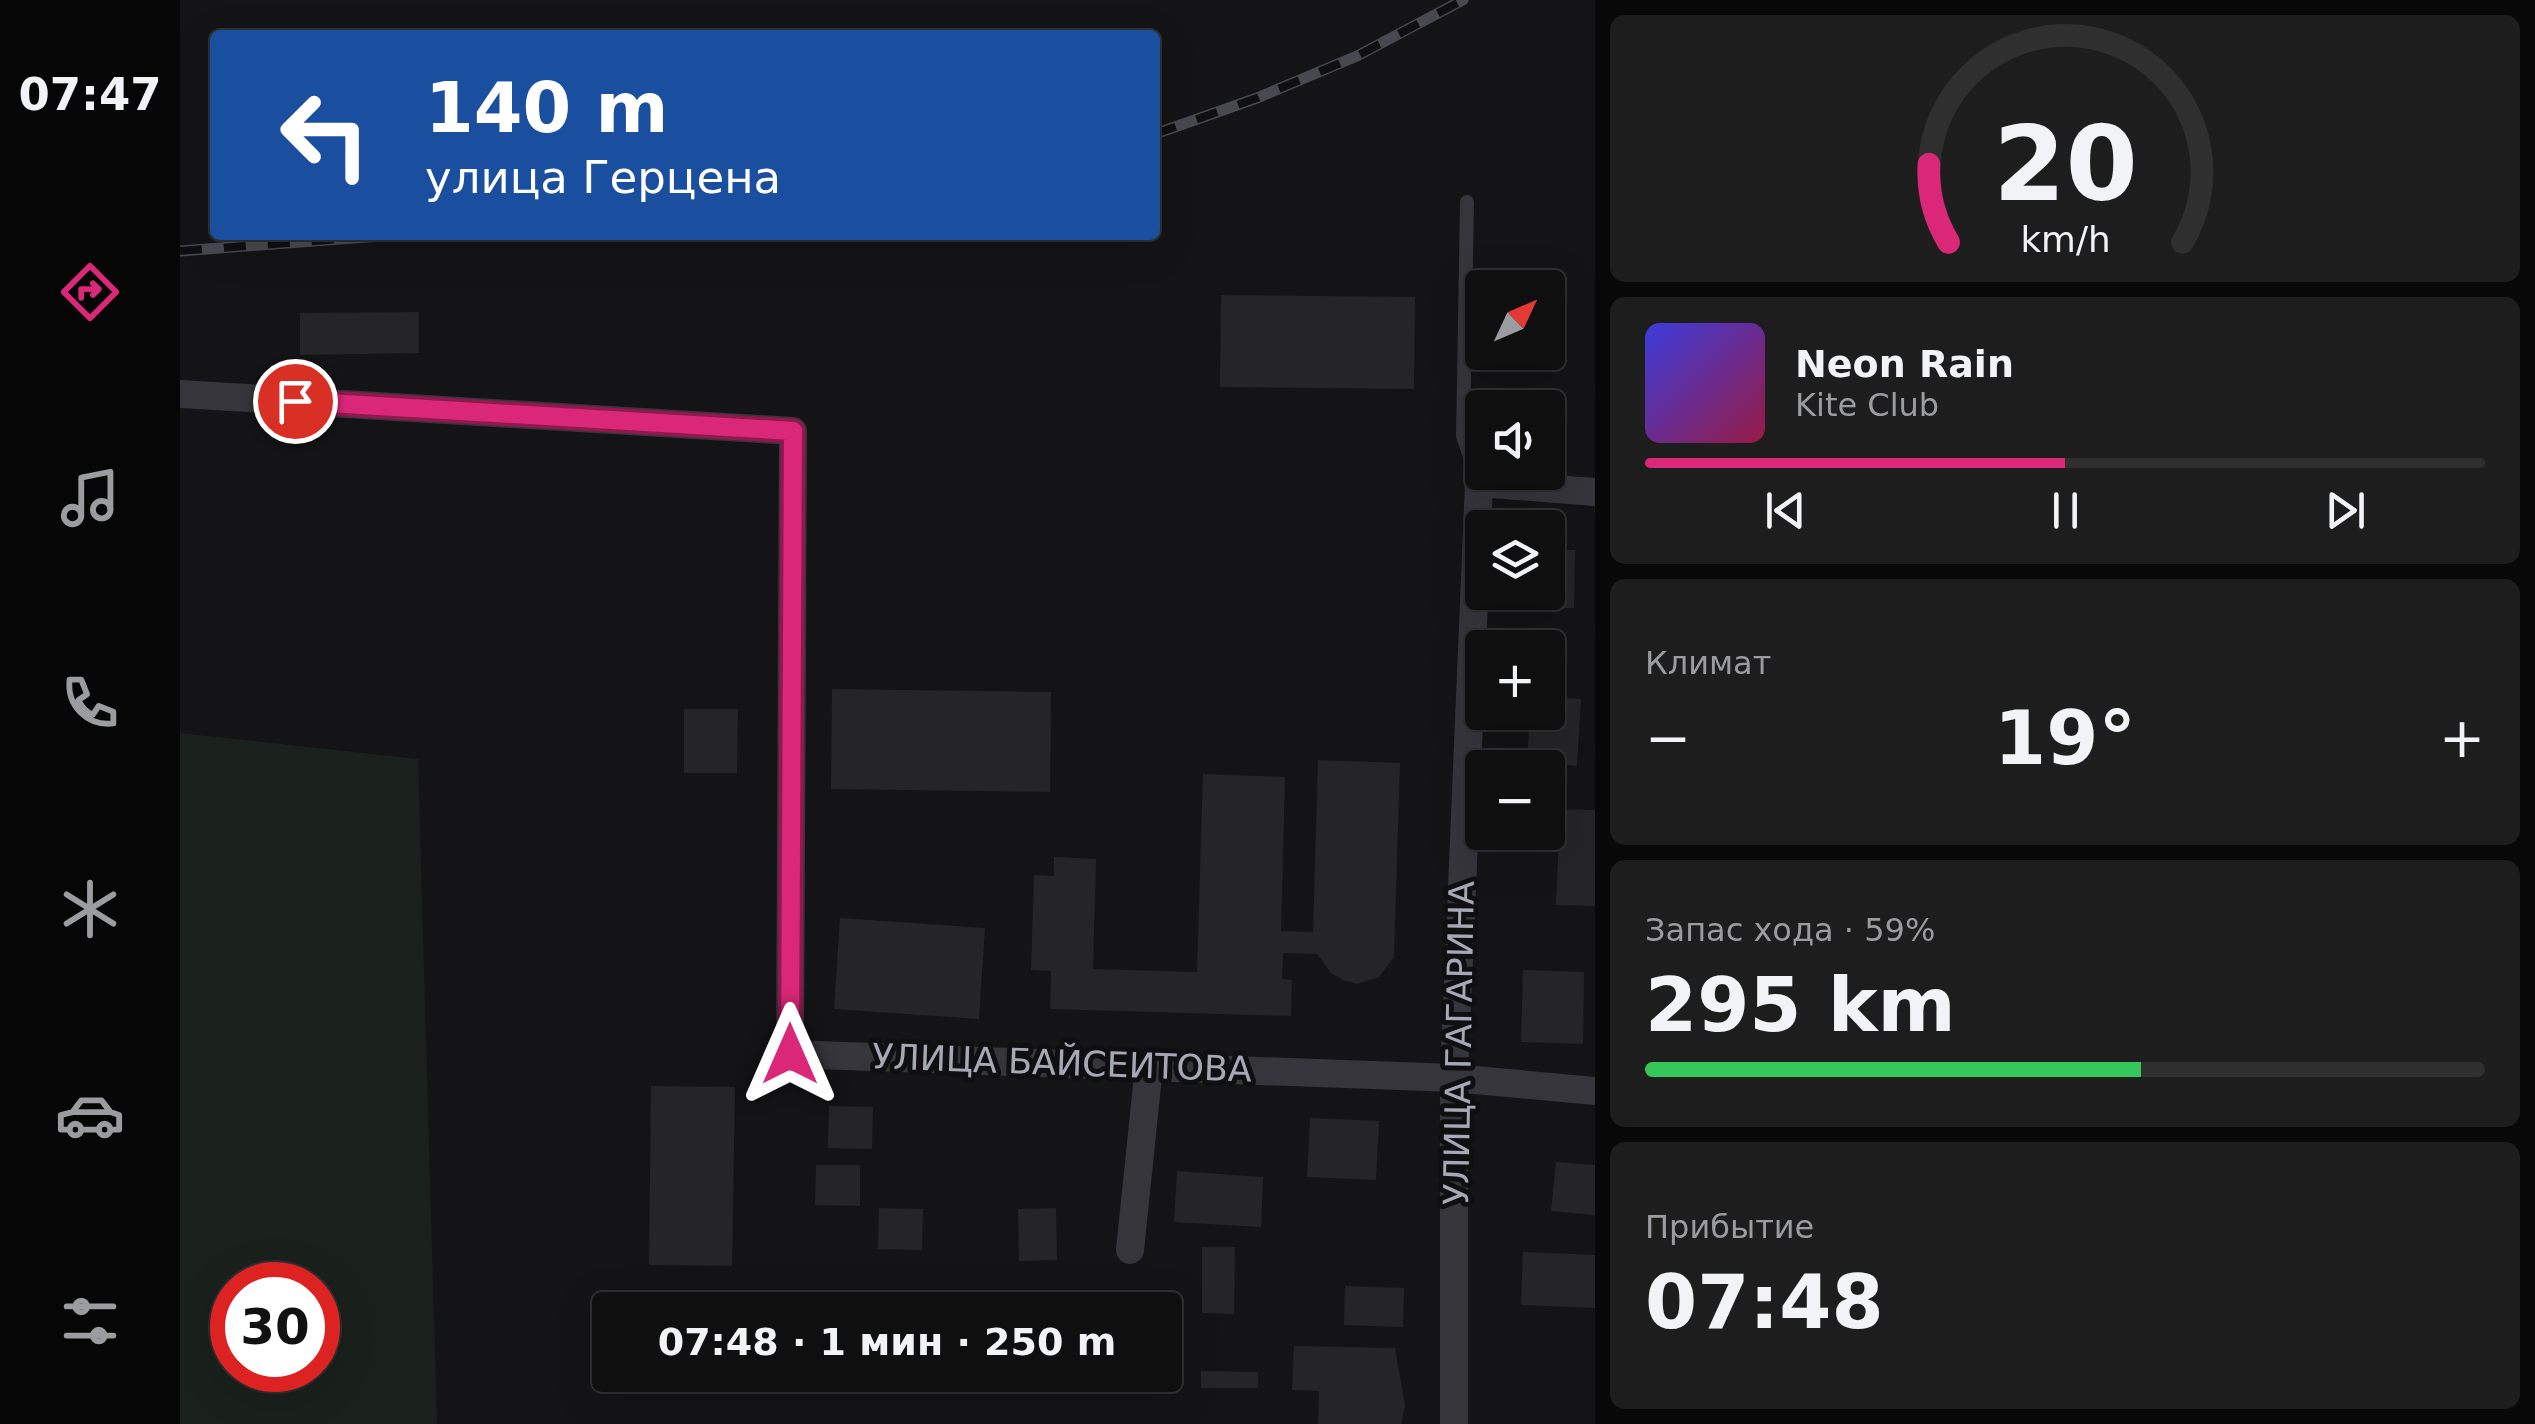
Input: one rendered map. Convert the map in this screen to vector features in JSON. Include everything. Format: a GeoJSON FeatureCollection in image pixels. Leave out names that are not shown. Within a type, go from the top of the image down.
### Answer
{"type":"FeatureCollection","features":[{"type":"Feature","properties":{"kind":"street","name":"УЛИЦА БАЙСЕИТОВА"},"geometry":{"type":"LineString","coordinates":[[180,394],[793,431],[790,1054],[1454,1078],[1595,1091]]}},
{"type":"Feature","properties":{"kind":"street","name":"УЛИЦА ГАГАРИНА"},"geometry":{"type":"LineString","coordinates":[[1454,1424],[1454,1078],[1478,490]]}},
{"type":"Feature","properties":{"kind":"street"},"geometry":{"type":"LineString","coordinates":[[1565,490],[1595,492]]}},
{"type":"Feature","properties":{"kind":"street"},"geometry":{"type":"LineString","coordinates":[[1130,1250],[1150,1066]]}},
{"type":"Feature","properties":{"kind":"lane"},"geometry":{"type":"LineString","coordinates":[[1465,442],[1467,202]]}},
{"type":"Feature","properties":{"kind":"shaded area"},"geometry":{"type":"Polygon","coordinates":[[[180,733],[418,759],[437,1424],[180,1424],[180,733]]]}},
{"type":"Feature","properties":{"kind":"building"},"geometry":{"type":"Polygon","coordinates":[[[1221,295],[1415,297],[1414,389],[1220,387],[1221,295]]]}},
{"type":"Feature","properties":{"kind":"building"},"geometry":{"type":"Polygon","coordinates":[[[419,312],[419,353],[300,355],[300,313],[419,312]]]}},
{"type":"Feature","properties":{"kind":"building"},"geometry":{"type":"Polygon","coordinates":[[[1565,550],[1575,550],[1574,608],[1565,608],[1565,550]]]}},
{"type":"Feature","properties":{"kind":"building"},"geometry":{"type":"Polygon","coordinates":[[[832,689],[1051,692],[1050,792],[831,789],[832,689]]]}},
{"type":"Feature","properties":{"kind":"building"},"geometry":{"type":"Polygon","coordinates":[[[1565,698],[1581,699],[1577,766],[1565,765],[1565,750],[1528,750],[1529,730],[1565,730],[1565,698]]]}},
{"type":"Feature","properties":{"kind":"building"},"geometry":{"type":"Polygon","coordinates":[[[684,709],[738,709],[737,773],[684,773],[684,709]]]}},
{"type":"Feature","properties":{"kind":"building"},"geometry":{"type":"Polygon","coordinates":[[[1318,760],[1400,763],[1394,957],[1379,977],[1357,984],[1332,974],[1317,954],[1283,953],[1282,979],[1292,980],[1291,1016],[1050,1009],[1051,971],[1031,970],[1034,875],[1054,876],[1054,857],[1096,859],[1093,969],[1197,972],[1203,774],[1285,777],[1281,931],[1313,932],[1318,760]]]}},
{"type":"Feature","properties":{"kind":"building"},"geometry":{"type":"Polygon","coordinates":[[[1565,809],[1595,810],[1595,906],[1556,905],[1558,850],[1565,850],[1565,809]]]}},
{"type":"Feature","properties":{"kind":"building"},"geometry":{"type":"Polygon","coordinates":[[[840,918],[985,928],[979,1019],[834,1009],[840,918]]]}},
{"type":"Feature","properties":{"kind":"building"},"geometry":{"type":"Polygon","coordinates":[[[1523,970],[1584,972],[1583,1044],[1521,1042],[1523,970]]]}},
{"type":"Feature","properties":{"kind":"building"},"geometry":{"type":"Polygon","coordinates":[[[651,1086],[735,1087],[732,1266],[649,1265],[651,1086]]]}},
{"type":"Feature","properties":{"kind":"building"},"geometry":{"type":"Polygon","coordinates":[[[829,1106],[873,1107],[872,1149],[828,1148],[829,1106]]]}},
{"type":"Feature","properties":{"kind":"building"},"geometry":{"type":"Polygon","coordinates":[[[1310,1118],[1379,1121],[1376,1180],[1307,1177],[1310,1118]]]}},
{"type":"Feature","properties":{"kind":"building"},"geometry":{"type":"Polygon","coordinates":[[[1556,1162],[1595,1165],[1595,1215],[1551,1211],[1556,1162]]]}},
{"type":"Feature","properties":{"kind":"building"},"geometry":{"type":"Polygon","coordinates":[[[816,1165],[860,1165],[860,1206],[815,1205],[816,1165]]]}},
{"type":"Feature","properties":{"kind":"building"},"geometry":{"type":"Polygon","coordinates":[[[1177,1171],[1263,1177],[1261,1227],[1174,1222],[1177,1171]]]}},
{"type":"Feature","properties":{"kind":"building"},"geometry":{"type":"Polygon","coordinates":[[[879,1208],[923,1209],[922,1250],[878,1249],[879,1208]]]}},
{"type":"Feature","properties":{"kind":"building"},"geometry":{"type":"Polygon","coordinates":[[[1056,1208],[1057,1260],[1019,1261],[1018,1209],[1056,1208]]]}},
{"type":"Feature","properties":{"kind":"building"},"geometry":{"type":"Polygon","coordinates":[[[1202,1247],[1235,1247],[1234,1314],[1202,1313],[1202,1247]]]}},
{"type":"Feature","properties":{"kind":"building"},"geometry":{"type":"Polygon","coordinates":[[[1523,1252],[1595,1255],[1595,1308],[1521,1305],[1523,1252]]]}},
{"type":"Feature","properties":{"kind":"building"},"geometry":{"type":"Polygon","coordinates":[[[1345,1286],[1404,1288],[1403,1327],[1344,1325],[1345,1286]]]}},
{"type":"Feature","properties":{"kind":"building"},"geometry":{"type":"Polygon","coordinates":[[[1294,1346],[1395,1348],[1405,1406],[1401,1424],[1318,1424],[1319,1391],[1292,1390],[1294,1346]]]}},
{"type":"Feature","properties":{"kind":"building"},"geometry":{"type":"Polygon","coordinates":[[[1201,1371],[1258,1372],[1258,1388],[1201,1388],[1201,1371]]]}},
{"type":"Feature","properties":{"kind":"railway"},"geometry":{"type":"LineString","coordinates":[[1160,132],[1257,98],[1357,56],[1463,0]]}},
{"type":"Feature","properties":{"kind":"railway"},"geometry":{"type":"LineString","coordinates":[[180,251],[327,240]]}},
{"type":"Feature","properties":{"kind":"route"},"geometry":{"type":"LineString","coordinates":[[295,401],[793,431],[790,1054]]}}]}
